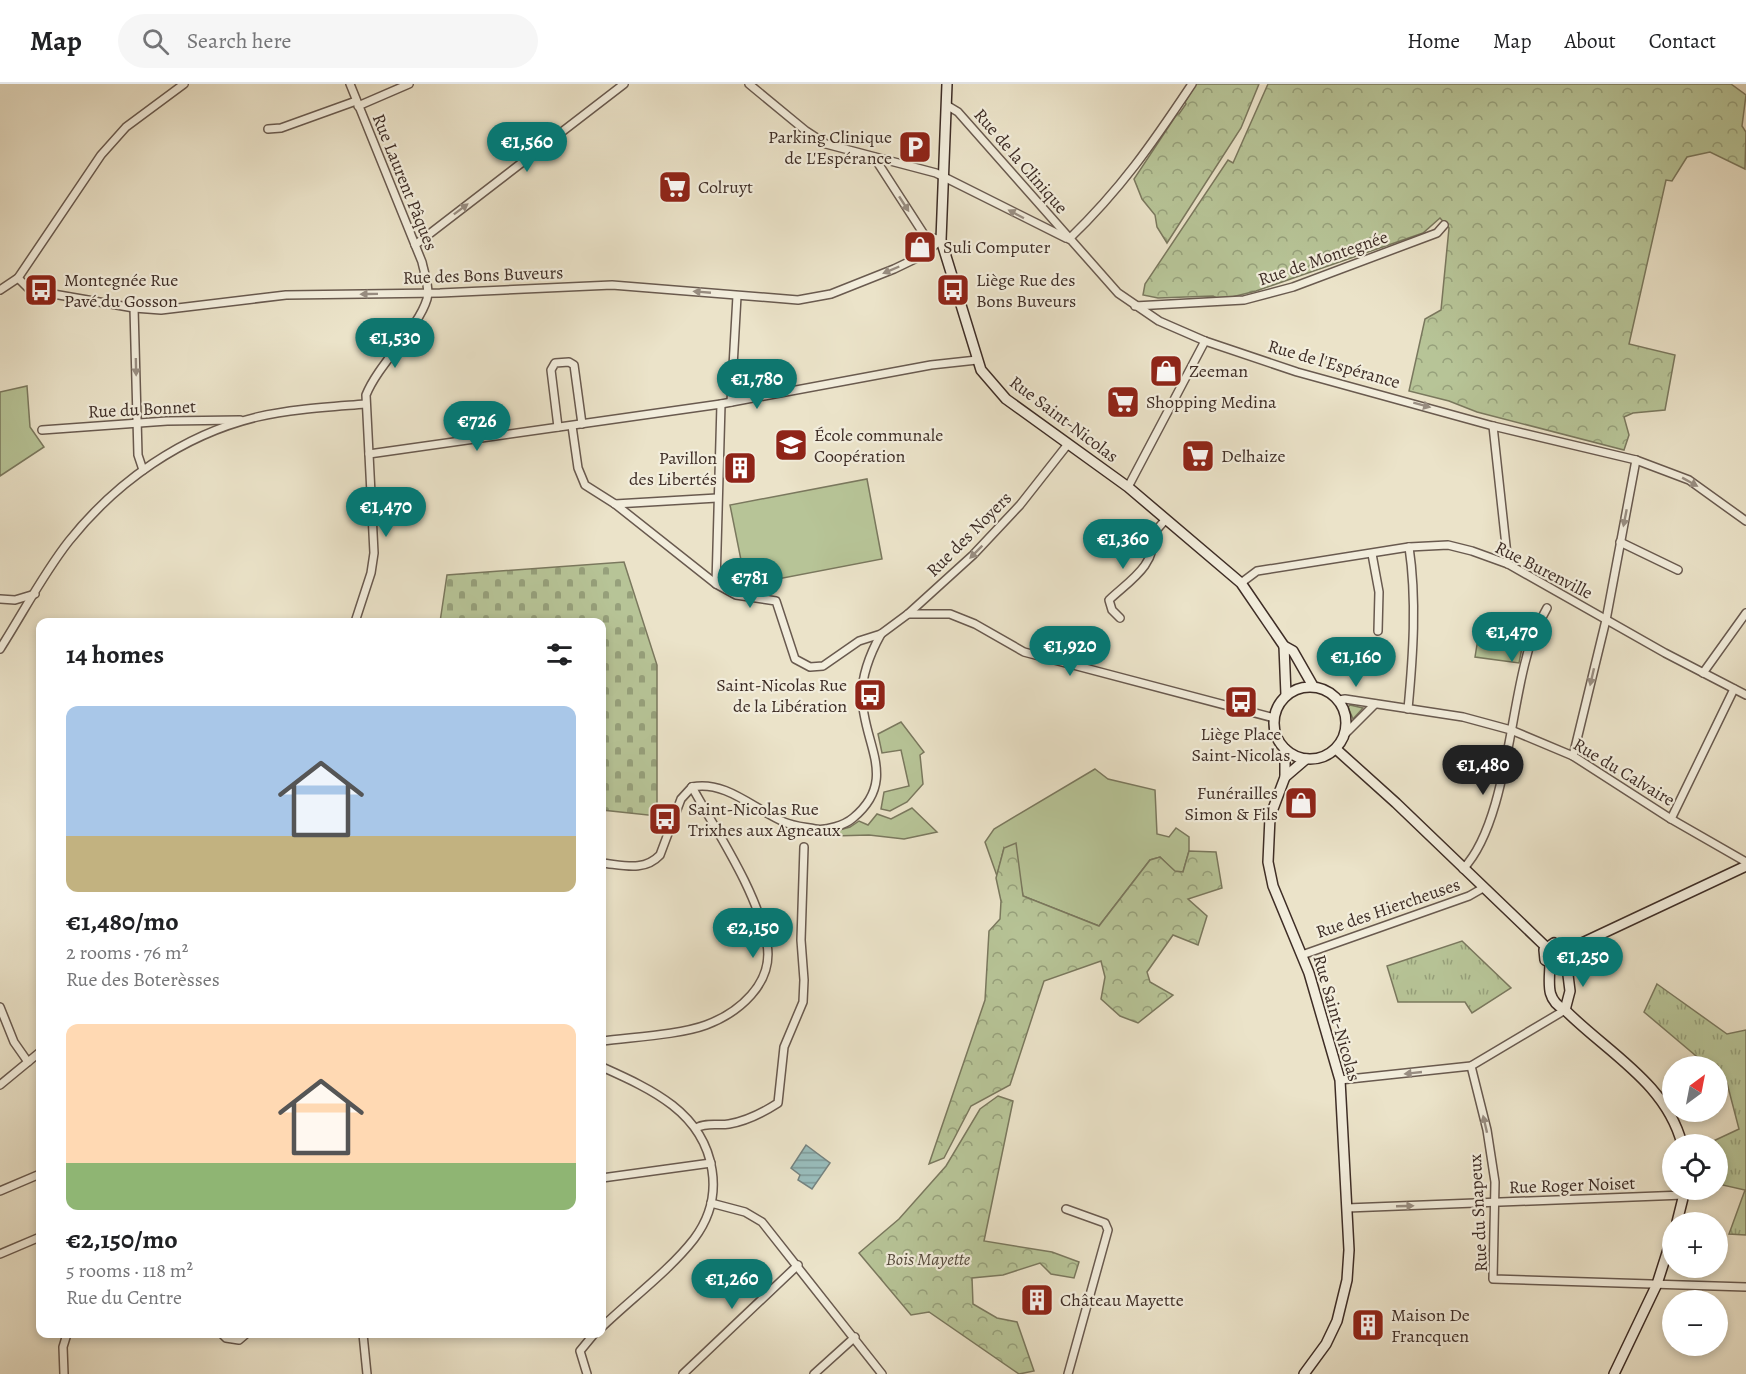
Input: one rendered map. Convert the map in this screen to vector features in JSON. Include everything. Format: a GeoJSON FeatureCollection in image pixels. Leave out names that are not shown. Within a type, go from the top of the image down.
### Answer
{"type":"FeatureCollection","features":[{"type":"Feature","properties":{"kind":"street"},"geometry":{"type":"LineString","coordinates":[[0,290],[18,278],[101,155],[126,127],[184,84]]}},
{"type":"Feature","properties":{"kind":"street","name":"Rue Laurent Pâques"},"geometry":{"type":"LineString","coordinates":[[350,84],[422,262],[427,293]]}},
{"type":"Feature","properties":{"kind":"street"},"geometry":{"type":"LineString","coordinates":[[268,129],[281,128],[357,104],[409,84]]}},
{"type":"Feature","properties":{"kind":"street"},"geometry":{"type":"LineString","coordinates":[[415,245],[624,84]]}},
{"type":"Feature","properties":{"kind":"street","name":"Rue de l'Espérance"},"geometry":{"type":"LineString","coordinates":[[749,84],[806,131],[826,144],[943,176],[1069,239],[1118,293],[1135,306],[1159,321],[1204,341],[1297,372],[1493,426],[1636,460],[1689,480],[1746,521]]}},
{"type":"Feature","properties":{"kind":"street","name":"Rue Saint-Nicolas"},"geometry":{"type":"LineString","coordinates":[[947,84],[948,106],[941,240],[976,360],[994,388],[1128,487],[1241,583],[1284,646],[1293,651],[1313,686]]}},
{"type":"Feature","properties":{"kind":"street"},"geometry":{"type":"LineString","coordinates":[[1069,239],[1107,203],[1129,177],[1192,84]]}},
{"type":"Feature","properties":{"kind":"street","name":"Rue de la Clinique"},"geometry":{"type":"LineString","coordinates":[[948,106],[958,112],[1069,239]]}},
{"type":"Feature","properties":{"kind":"street"},"geometry":{"type":"LineString","coordinates":[[874,157],[925,236],[941,240]]}},
{"type":"Feature","properties":{"kind":"street","name":"Rue de Montegnée"},"geometry":{"type":"LineString","coordinates":[[1135,306],[1244,300],[1324,276],[1437,233],[1444,225]]}},
{"type":"Feature","properties":{"kind":"street","name":"Rue des Bons Buveurs"},"geometry":{"type":"LineString","coordinates":[[18,278],[30,290],[134,308],[183,309],[286,295],[427,293],[612,285],[798,300],[821,296],[921,256],[941,240]]}},
{"type":"Feature","properties":{"kind":"street"},"geometry":{"type":"LineString","coordinates":[[356,618],[371,573],[374,553],[365,404],[372,381],[414,322],[427,299],[427,293]]}},
{"type":"Feature","properties":{"kind":"street"},"geometry":{"type":"LineString","coordinates":[[731,402],[737,296]]}},
{"type":"Feature","properties":{"kind":"street"},"geometry":{"type":"LineString","coordinates":[[134,308],[138,455],[143,470]]}},
{"type":"Feature","properties":{"kind":"street"},"geometry":{"type":"LineString","coordinates":[[1128,487],[1204,341]]}},
{"type":"Feature","properties":{"kind":"street"},"geometry":{"type":"LineString","coordinates":[[369,454],[721,404],[931,365],[976,360]]}},
{"type":"Feature","properties":{"kind":"street"},"geometry":{"type":"LineString","coordinates":[[558,428],[551,370],[555,363],[574,364],[582,424]]}},
{"type":"Feature","properties":{"kind":"street","name":"Rue du Bonnet"},"geometry":{"type":"LineString","coordinates":[[0,649],[57,558],[88,519],[106,500],[143,470],[190,442],[244,421],[298,410],[365,404]]}},
{"type":"Feature","properties":{"kind":"street"},"geometry":{"type":"LineString","coordinates":[[716,584],[721,404]]}},
{"type":"Feature","properties":{"kind":"street","name":"Rue du Bonnet"},"geometry":{"type":"LineString","coordinates":[[42,430],[138,423],[244,421]]}},
{"type":"Feature","properties":{"kind":"street"},"geometry":{"type":"LineString","coordinates":[[572,426],[578,468],[585,485],[615,504],[716,584],[736,595],[776,601],[795,659],[810,667],[823,666],[858,641],[881,634]]}},
{"type":"Feature","properties":{"kind":"street"},"geometry":{"type":"LineString","coordinates":[[1493,426],[1508,564]]}},
{"type":"Feature","properties":{"kind":"street","name":"Rue des Noyers"},"geometry":{"type":"LineString","coordinates":[[881,634],[908,614],[973,555],[1012,513],[1066,442]]}},
{"type":"Feature","properties":{"kind":"street"},"geometry":{"type":"LineString","coordinates":[[1573,756],[1606,620],[1636,460]]}},
{"type":"Feature","properties":{"kind":"street"},"geometry":{"type":"LineString","coordinates":[[615,504],[717,498]]}},
{"type":"Feature","properties":{"kind":"street"},"geometry":{"type":"LineString","coordinates":[[1120,618],[1112,610],[1109,600],[1148,564],[1154,543],[1153,534],[1166,519]]}},
{"type":"Feature","properties":{"kind":"street"},"geometry":{"type":"LineString","coordinates":[[1620,542],[1678,570]]}},
{"type":"Feature","properties":{"kind":"street","name":"Rue Burenville"},"geometry":{"type":"LineString","coordinates":[[1241,583],[1257,571],[1409,547],[1448,545],[1508,564],[1606,620],[1746,695]]}},
{"type":"Feature","properties":{"kind":"street"},"geometry":{"type":"LineString","coordinates":[[1408,709],[1413,576],[1409,547]]}},
{"type":"Feature","properties":{"kind":"street"},"geometry":{"type":"LineString","coordinates":[[1372,554],[1379,592],[1378,631]]}},
{"type":"Feature","properties":{"kind":"street"},"geometry":{"type":"LineString","coordinates":[[0,599],[15,600],[35,594]]}},
{"type":"Feature","properties":{"kind":"street"},"geometry":{"type":"LineString","coordinates":[[1463,869],[1481,843],[1492,813],[1526,659],[1535,631],[1547,608]]}},
{"type":"Feature","properties":{"kind":"street"},"geometry":{"type":"LineString","coordinates":[[1703,672],[1746,613]]}},
{"type":"Feature","properties":{"kind":"street"},"geometry":{"type":"LineString","coordinates":[[908,614],[950,614],[975,624],[1024,652],[1274,718]]}},
{"type":"Feature","properties":{"kind":"street"},"geometry":{"type":"LineString","coordinates":[[606,863],[643,867],[654,862],[660,855],[681,799],[692,787],[707,784],[724,790],[785,822],[819,830],[847,823],[867,806],[876,790],[877,774],[862,695],[871,652],[881,634]]}},
{"type":"Feature","properties":{"kind":"street"},"geometry":{"type":"LineString","coordinates":[[1284,646],[1286,695],[1274,718],[1274,729],[1285,749],[1306,759],[1317,759],[1336,749],[1346,733],[1375,704]]}},
{"type":"Feature","properties":{"kind":"street"},"geometry":{"type":"LineString","coordinates":[[1286,695],[1298,688],[1313,686],[1327,690],[1339,700],[1347,722],[1346,733]]}},
{"type":"Feature","properties":{"kind":"street"},"geometry":{"type":"LineString","coordinates":[[1671,819],[1734,689]]}},
{"type":"Feature","properties":{"kind":"street","name":"Rue du Calvaire"},"geometry":{"type":"LineString","coordinates":[[1339,700],[1463,717],[1511,730],[1573,756],[1746,864]]}},
{"type":"Feature","properties":{"kind":"street","name":"Rue Saint-Nicolas"},"geometry":{"type":"LineString","coordinates":[[1285,749],[1285,777],[1270,817],[1268,862],[1273,886],[1302,954],[1340,1080],[1349,1265],[1340,1311],[1329,1338],[1304,1374]]}},
{"type":"Feature","properties":{"kind":"street"},"geometry":{"type":"LineString","coordinates":[[1336,749],[1546,947]]}},
{"type":"Feature","properties":{"kind":"street","name":"Rue Saint-Nicolas"},"geometry":{"type":"LineString","coordinates":[[1285,777],[1306,759]]}},
{"type":"Feature","properties":{"kind":"street"},"geometry":{"type":"LineString","coordinates":[[606,1040],[704,1026],[733,1013],[754,994],[762,980],[767,946],[754,906],[736,866],[692,787]]}},
{"type":"Feature","properties":{"kind":"street"},"geometry":{"type":"LineString","coordinates":[[696,1128],[705,1124],[727,1124],[744,1120],[778,1103],[784,1047],[803,1002],[801,940],[804,847]]}},
{"type":"Feature","properties":{"kind":"street"},"geometry":{"type":"LineString","coordinates":[[1550,965],[1557,966],[1565,955],[1746,864]]}},
{"type":"Feature","properties":{"kind":"street","name":"Rue des Hiercheuses"},"geometry":{"type":"LineString","coordinates":[[1302,954],[1470,896],[1483,888]]}},
{"type":"Feature","properties":{"kind":"street"},"geometry":{"type":"LineString","coordinates":[[1340,1080],[1471,1066],[1566,1010],[1570,991],[1565,955],[1554,943],[1546,947],[1543,957],[1550,965],[1551,997],[1555,1005],[1566,1010],[1654,1090],[1669,1110],[1678,1134]]}},
{"type":"Feature","properties":{"kind":"street"},"geometry":{"type":"LineString","coordinates":[[0,1007],[14,1042],[28,1062]]}},
{"type":"Feature","properties":{"kind":"street"},"geometry":{"type":"LineString","coordinates":[[0,1085],[36,1055]]}},
{"type":"Feature","properties":{"kind":"street","name":"Rue du Snapeux"},"geometry":{"type":"LineString","coordinates":[[1471,1066],[1487,1130],[1496,1203],[1493,1279],[1746,1287]]}},
{"type":"Feature","properties":{"kind":"street"},"geometry":{"type":"LineString","coordinates":[[606,1069],[680,1110],[704,1140],[714,1182],[707,1218],[687,1246],[606,1323]]}},
{"type":"Feature","properties":{"kind":"street"},"geometry":{"type":"LineString","coordinates":[[606,1177],[711,1163]]}},
{"type":"Feature","properties":{"kind":"street"},"geometry":{"type":"LineString","coordinates":[[0,1191],[36,1176]]}},
{"type":"Feature","properties":{"kind":"street","name":"Rue Roger Noiset"},"geometry":{"type":"LineString","coordinates":[[1347,1208],[1496,1203],[1662,1193]]}},
{"type":"Feature","properties":{"kind":"street"},"geometry":{"type":"LineString","coordinates":[[711,1203],[745,1212],[762,1222],[882,1374]]}},
{"type":"Feature","properties":{"kind":"street"},"geometry":{"type":"LineString","coordinates":[[1066,1209],[1105,1223],[1108,1230],[1068,1374]]}},
{"type":"Feature","properties":{"kind":"street"},"geometry":{"type":"LineString","coordinates":[[0,1254],[36,1239]]}},
{"type":"Feature","properties":{"kind":"street"},"geometry":{"type":"LineString","coordinates":[[683,1374],[798,1265]]}},
{"type":"Feature","properties":{"kind":"street"},"geometry":{"type":"LineString","coordinates":[[1614,1374],[1657,1284],[1662,1268]]}},
{"type":"Feature","properties":{"kind":"street"},"geometry":{"type":"LineString","coordinates":[[814,1374],[855,1337]]}},
{"type":"Feature","properties":{"kind":"street"},"geometry":{"type":"LineString","coordinates":[[64,1374],[63,1347],[66,1338]]}},
{"type":"Feature","properties":{"kind":"street"},"geometry":{"type":"LineString","coordinates":[[226,1338],[239,1340],[241,1338]]}},
{"type":"Feature","properties":{"kind":"street"},"geometry":{"type":"LineString","coordinates":[[363,1338],[367,1374]]}},
{"type":"Feature","properties":{"kind":"street"},"geometry":{"type":"LineString","coordinates":[[587,1374],[580,1351],[591,1338]]}},
{"type":"Feature","properties":{"kind":"green space"},"geometry":{"type":"Polygon","coordinates":[[[1196,84],[1259,84],[1241,128],[1167,243],[1157,227],[1155,215],[1142,199],[1134,179],[1186,104],[1196,84]]]}},
{"type":"Feature","properties":{"kind":"green space"},"geometry":{"type":"Polygon","coordinates":[[[1268,84],[1731,84],[1746,95],[1742,126],[1746,132],[1745,169],[1710,152],[1687,157],[1672,181],[1666,180],[1629,344],[1675,355],[1665,410],[1633,413],[1624,417],[1629,435],[1624,450],[1477,412],[1449,401],[1409,391],[1425,319],[1441,310],[1449,228],[1440,218],[1423,233],[1256,291],[1220,300],[1213,296],[1158,298],[1143,295],[1145,284],[1228,160],[1233,163],[1268,84]]]}},
{"type":"Feature","properties":{"kind":"green space"},"geometry":{"type":"Polygon","coordinates":[[[27,386],[30,427],[44,447],[0,476],[0,392],[27,386]]]}},
{"type":"Feature","properties":{"kind":"green space"},"geometry":{"type":"Polygon","coordinates":[[[867,479],[882,559],[746,585],[730,505],[867,479]]]}},
{"type":"Feature","properties":{"kind":"green space"},"geometry":{"type":"Polygon","coordinates":[[[624,562],[657,665],[657,816],[606,810],[606,618],[441,618],[447,575],[624,562]]]}},
{"type":"Feature","properties":{"kind":"green space"},"geometry":{"type":"Polygon","coordinates":[[[1497,623],[1519,626],[1513,644],[1522,648],[1519,663],[1475,657],[1480,626],[1496,628],[1497,623]]]}},
{"type":"Feature","properties":{"kind":"green space"},"geometry":{"type":"Polygon","coordinates":[[[1350,705],[1363,708],[1353,719],[1348,707],[1350,705]]]}},
{"type":"Feature","properties":{"kind":"green space"},"geometry":{"type":"Polygon","coordinates":[[[901,722],[924,752],[920,755],[923,784],[907,802],[890,811],[881,809],[884,792],[909,786],[901,750],[882,753],[878,734],[901,722]]]}},
{"type":"Feature","properties":{"kind":"green space"},"geometry":{"type":"Polygon","coordinates":[[[1095,769],[1108,779],[1155,790],[1157,834],[1169,837],[1176,828],[1189,837],[1189,851],[1183,872],[1175,872],[1160,857],[1150,860],[1099,926],[1023,896],[1019,874],[1004,848],[997,876],[985,842],[994,829],[1095,769]]]}},
{"type":"Feature","properties":{"kind":"green space"},"geometry":{"type":"Polygon","coordinates":[[[912,808],[937,832],[904,839],[869,835],[833,836],[829,833],[850,827],[859,821],[868,825],[877,814],[891,819],[912,808]]]}},
{"type":"Feature","properties":{"kind":"green space"},"geometry":{"type":"Polygon","coordinates":[[[1016,843],[1023,896],[1099,926],[1150,860],[1160,857],[1175,871],[1183,872],[1189,851],[1216,852],[1222,888],[1188,899],[1207,916],[1198,945],[1173,935],[1147,972],[1150,982],[1173,995],[1138,1023],[1120,1016],[1101,999],[1105,977],[1101,961],[1044,981],[1010,1085],[971,1106],[944,1158],[929,1164],[985,1000],[989,931],[1000,919],[1001,901],[996,878],[1004,848],[1016,843]]]}},
{"type":"Feature","properties":{"kind":"green space"},"geometry":{"type":"Polygon","coordinates":[[[1462,941],[1511,988],[1472,1013],[1465,1002],[1398,1002],[1387,966],[1462,941]]]}},
{"type":"Feature","properties":{"kind":"green space"},"geometry":{"type":"Polygon","coordinates":[[[1657,984],[1727,1034],[1746,1030],[1746,1235],[1729,1234],[1745,1190],[1728,1186],[1728,1134],[1739,1129],[1728,1087],[1728,1056],[1696,1056],[1644,1012],[1657,984]]]}},
{"type":"Feature","properties":{"kind":"green space","name":"Bois Mayette"},"geometry":{"type":"Polygon","coordinates":[[[998,1096],[1013,1101],[984,1241],[1052,1252],[1079,1262],[1074,1278],[1051,1274],[1040,1263],[1003,1275],[972,1278],[973,1304],[997,1318],[1017,1322],[1034,1371],[1019,1374],[929,1312],[911,1315],[859,1253],[899,1219],[946,1166],[980,1109],[998,1096]]]}},
{"type":"Feature","properties":{"kind":"water"},"geometry":{"type":"Polygon","coordinates":[[[806,1145],[830,1163],[812,1189],[798,1180],[800,1175],[791,1168],[806,1145]]]}},
{"type":"Feature","properties":{"kind":"place","name":"Parking Clinique de L'Espérance"},"geometry":{"type":"Point","coordinates":[915,147]}},
{"type":"Feature","properties":{"kind":"place","name":"Colruyt"},"geometry":{"type":"Point","coordinates":[675,187]}},
{"type":"Feature","properties":{"kind":"place","name":"Suli Computer"},"geometry":{"type":"Point","coordinates":[920,247]}},
{"type":"Feature","properties":{"kind":"place","name":"Montegnée Rue Pavé du Gosson"},"geometry":{"type":"Point","coordinates":[41,290]}},
{"type":"Feature","properties":{"kind":"place","name":"Liège Rue des Bons Buveurs"},"geometry":{"type":"Point","coordinates":[953,290]}},
{"type":"Feature","properties":{"kind":"place","name":"Zeeman"},"geometry":{"type":"Point","coordinates":[1166,371]}},
{"type":"Feature","properties":{"kind":"place","name":"Shopping Medina"},"geometry":{"type":"Point","coordinates":[1123,402]}},
{"type":"Feature","properties":{"kind":"place","name":"École communale Coopération"},"geometry":{"type":"Point","coordinates":[791,445]}},
{"type":"Feature","properties":{"kind":"place","name":"Delhaize"},"geometry":{"type":"Point","coordinates":[1198,456]}},
{"type":"Feature","properties":{"kind":"place","name":"Pavillon des Libertés"},"geometry":{"type":"Point","coordinates":[740,468]}},
{"type":"Feature","properties":{"kind":"place","name":"Saint-Nicolas Rue de la Libération"},"geometry":{"type":"Point","coordinates":[870,695]}},
{"type":"Feature","properties":{"kind":"place","name":"Liège Place Saint-Nicolas"},"geometry":{"type":"Point","coordinates":[1241,702]}},
{"type":"Feature","properties":{"kind":"place","name":"Funérailles Simon & Fils"},"geometry":{"type":"Point","coordinates":[1301,803]}},
{"type":"Feature","properties":{"kind":"place","name":"Saint-Nicolas Rue Trixhes aux Agneaux"},"geometry":{"type":"Point","coordinates":[665,819]}},
{"type":"Feature","properties":{"kind":"place","name":"Château Mayette"},"geometry":{"type":"Point","coordinates":[1037,1300]}},
{"type":"Feature","properties":{"kind":"place","name":"Maison De Francquen"},"geometry":{"type":"Point","coordinates":[1368,1325]}}]}
